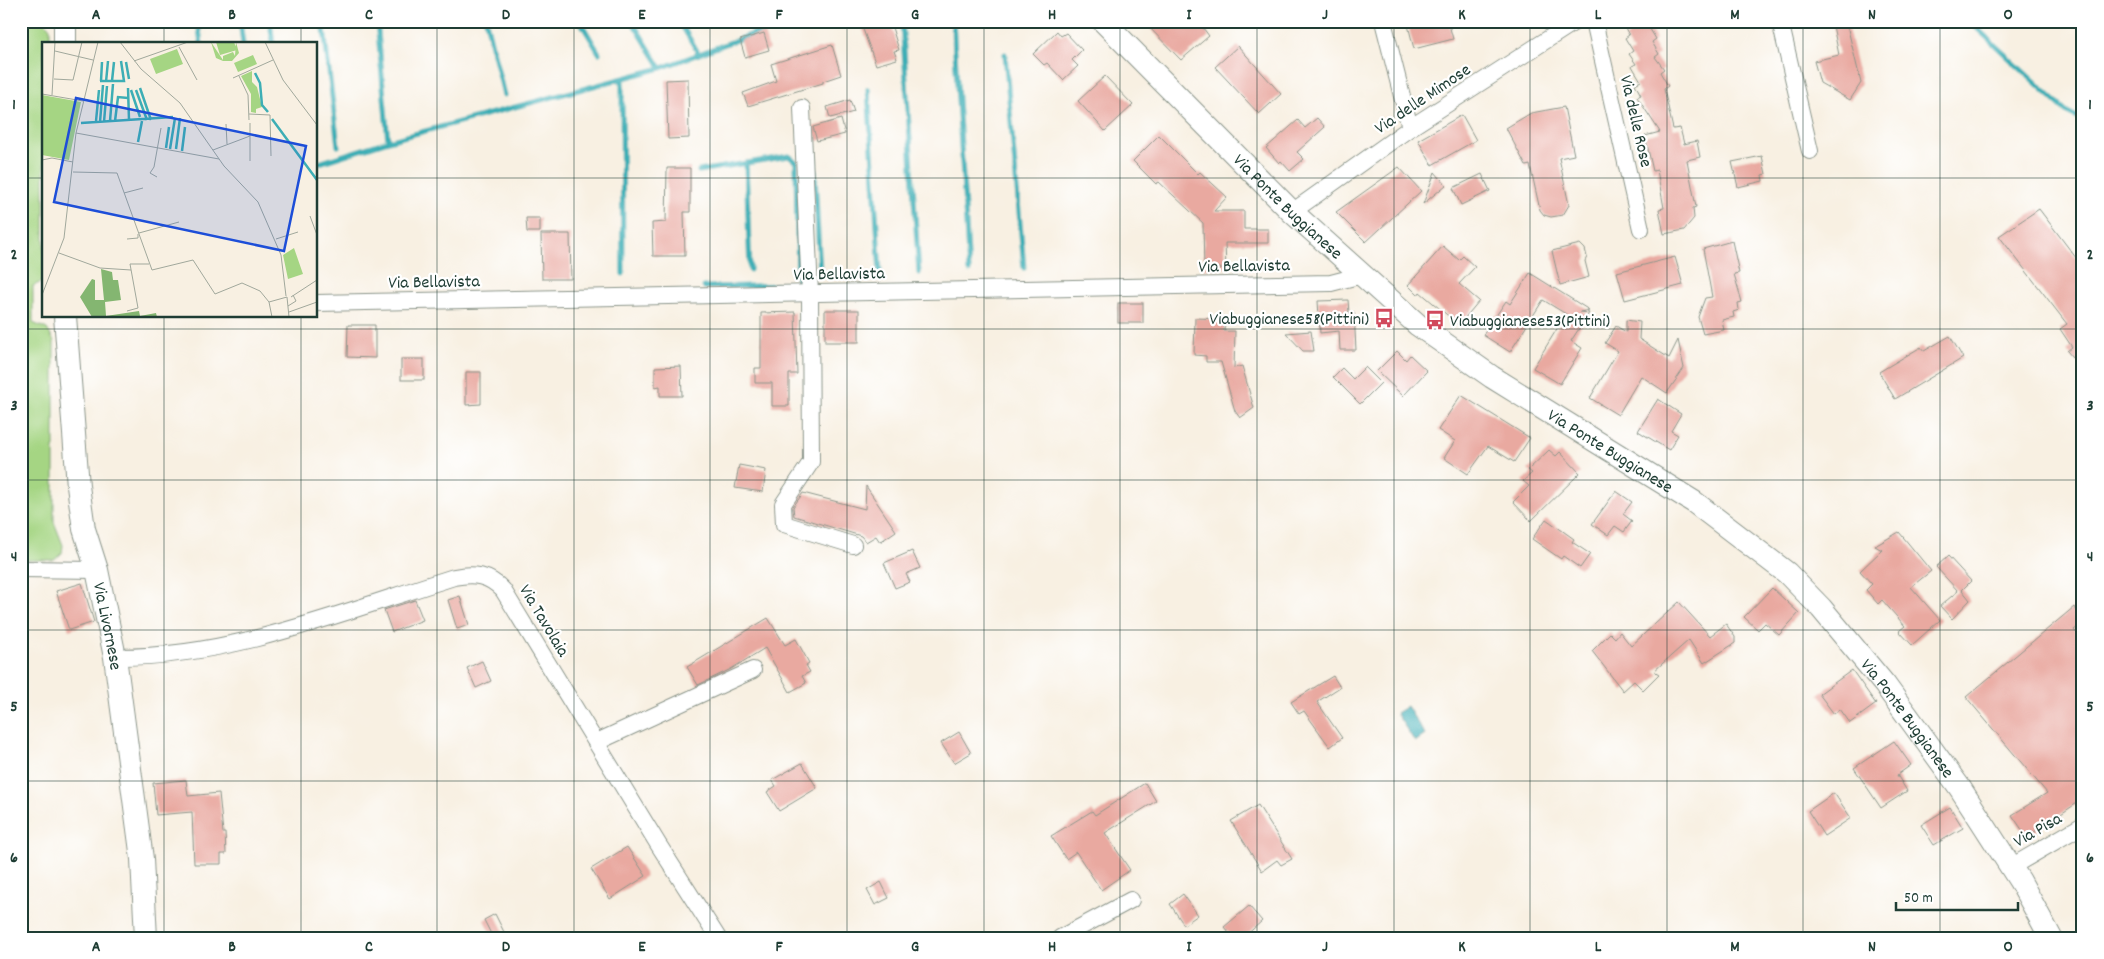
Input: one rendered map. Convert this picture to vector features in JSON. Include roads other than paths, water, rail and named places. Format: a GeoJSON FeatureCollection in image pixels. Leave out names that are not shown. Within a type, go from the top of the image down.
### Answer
{"type":"FeatureCollection","features":[{"type":"Feature","properties":{"kind":"main road"},"geometry":{"type":"LineString","coordinates":[[65,21],[65,42]]}},
{"type":"Feature","properties":{"kind":"main road","name":"Via Ponte Buggianese"},"geometry":{"type":"LineString","coordinates":[[1103,21],[1292,212],[1418,325],[1492,377],[1694,502],[1787,573],[1821,608],[1885,685],[1960,788],[2052,938]]}},
{"type":"Feature","properties":{"kind":"main road","name":"Via Livornese"},"geometry":{"type":"LineString","coordinates":[[65,318],[78,486],[84,529],[97,570],[115,657],[142,859],[146,938]]}},
{"type":"Feature","properties":{"kind":"street"},"geometry":{"type":"LineString","coordinates":[[1382,21],[1410,128]]}},
{"type":"Feature","properties":{"kind":"street","name":"Via delle Mimose"},"geometry":{"type":"LineString","coordinates":[[1292,212],[1410,128],[1576,21]]}},
{"type":"Feature","properties":{"kind":"street","name":"Via delle Rose"},"geometry":{"type":"LineString","coordinates":[[1594,21],[1641,229]]}},
{"type":"Feature","properties":{"kind":"street"},"geometry":{"type":"LineString","coordinates":[[1780,21],[1810,151]]}},
{"type":"Feature","properties":{"kind":"street"},"geometry":{"type":"LineString","coordinates":[[802,108],[810,294],[811,462],[783,504],[784,524],[853,545]]}},
{"type":"Feature","properties":{"kind":"street","name":"Via Bellavista"},"geometry":{"type":"LineString","coordinates":[[318,303],[1331,284],[1362,275]]}},
{"type":"Feature","properties":{"kind":"street"},"geometry":{"type":"LineString","coordinates":[[21,568],[97,570]]}},
{"type":"Feature","properties":{"kind":"street","name":"Via Tavolaia"},"geometry":{"type":"LineString","coordinates":[[115,657],[154,657],[207,649],[289,628],[454,577],[478,574],[492,580],[503,590],[658,844],[718,938]]}},
{"type":"Feature","properties":{"kind":"street"},"geometry":{"type":"LineString","coordinates":[[597,742],[752,670]]}},
{"type":"Feature","properties":{"kind":"street","name":"Via Pisa"},"geometry":{"type":"LineString","coordinates":[[2010,867],[2083,825]]}},
{"type":"Feature","properties":{"kind":"street"},"geometry":{"type":"LineString","coordinates":[[1060,938],[1131,900]]}},
{"type":"Feature","properties":{"kind":"water"},"geometry":{"type":"Polygon","coordinates":[[[1407,706],[1425,735],[1415,742],[1396,713],[1407,706]]]}},
{"type":"Feature","properties":{"kind":"waterway"},"geometry":{"type":"LineString","coordinates":[[198,21],[201,42]]}},
{"type":"Feature","properties":{"kind":"waterway"},"geometry":{"type":"LineString","coordinates":[[240,21],[243,42]]}},
{"type":"Feature","properties":{"kind":"waterway"},"geometry":{"type":"LineString","coordinates":[[270,21],[273,42]]}},
{"type":"Feature","properties":{"kind":"waterway"},"geometry":{"type":"LineString","coordinates":[[323,21],[338,146]]}},
{"type":"Feature","properties":{"kind":"waterway"},"geometry":{"type":"LineString","coordinates":[[377,21],[388,141]]}},
{"type":"Feature","properties":{"kind":"waterway"},"geometry":{"type":"LineString","coordinates":[[486,21],[504,95]]}},
{"type":"Feature","properties":{"kind":"waterway"},"geometry":{"type":"LineString","coordinates":[[580,21],[599,53]]}},
{"type":"Feature","properties":{"kind":"waterway"},"geometry":{"type":"LineString","coordinates":[[632,21],[661,68]]}},
{"type":"Feature","properties":{"kind":"waterway"},"geometry":{"type":"LineString","coordinates":[[679,21],[699,54]]}},
{"type":"Feature","properties":{"kind":"waterway"},"geometry":{"type":"LineString","coordinates":[[318,163],[388,141],[661,68],[788,21]]}},
{"type":"Feature","properties":{"kind":"waterway"},"geometry":{"type":"LineString","coordinates":[[902,21],[919,273]]}},
{"type":"Feature","properties":{"kind":"waterway"},"geometry":{"type":"LineString","coordinates":[[953,21],[969,271]]}},
{"type":"Feature","properties":{"kind":"waterway"},"geometry":{"type":"LineString","coordinates":[[1969,21],[2067,112],[2083,120]]}},
{"type":"Feature","properties":{"kind":"waterway"},"geometry":{"type":"LineString","coordinates":[[1005,54],[1024,268]]}},
{"type":"Feature","properties":{"kind":"waterway"},"geometry":{"type":"LineString","coordinates":[[622,82],[623,274]]}},
{"type":"Feature","properties":{"kind":"waterway"},"geometry":{"type":"LineString","coordinates":[[868,89],[880,273]]}},
{"type":"Feature","properties":{"kind":"waterway"},"geometry":{"type":"LineString","coordinates":[[699,171],[789,156],[796,162],[798,285],[704,287]]}},
{"type":"Feature","properties":{"kind":"waterway"},"geometry":{"type":"LineString","coordinates":[[814,157],[820,273]]}},
{"type":"Feature","properties":{"kind":"waterway"},"geometry":{"type":"LineString","coordinates":[[746,163],[750,270]]}},
{"type":"Feature","properties":{"kind":"place","name":"Viabuggianese58(Pittini)"},"geometry":{"type":"Point","coordinates":[1384,318]}},
{"type":"Feature","properties":{"kind":"place","name":"Viabuggianese53(Pittini)"},"geometry":{"type":"Point","coordinates":[1435,320]}}]}
